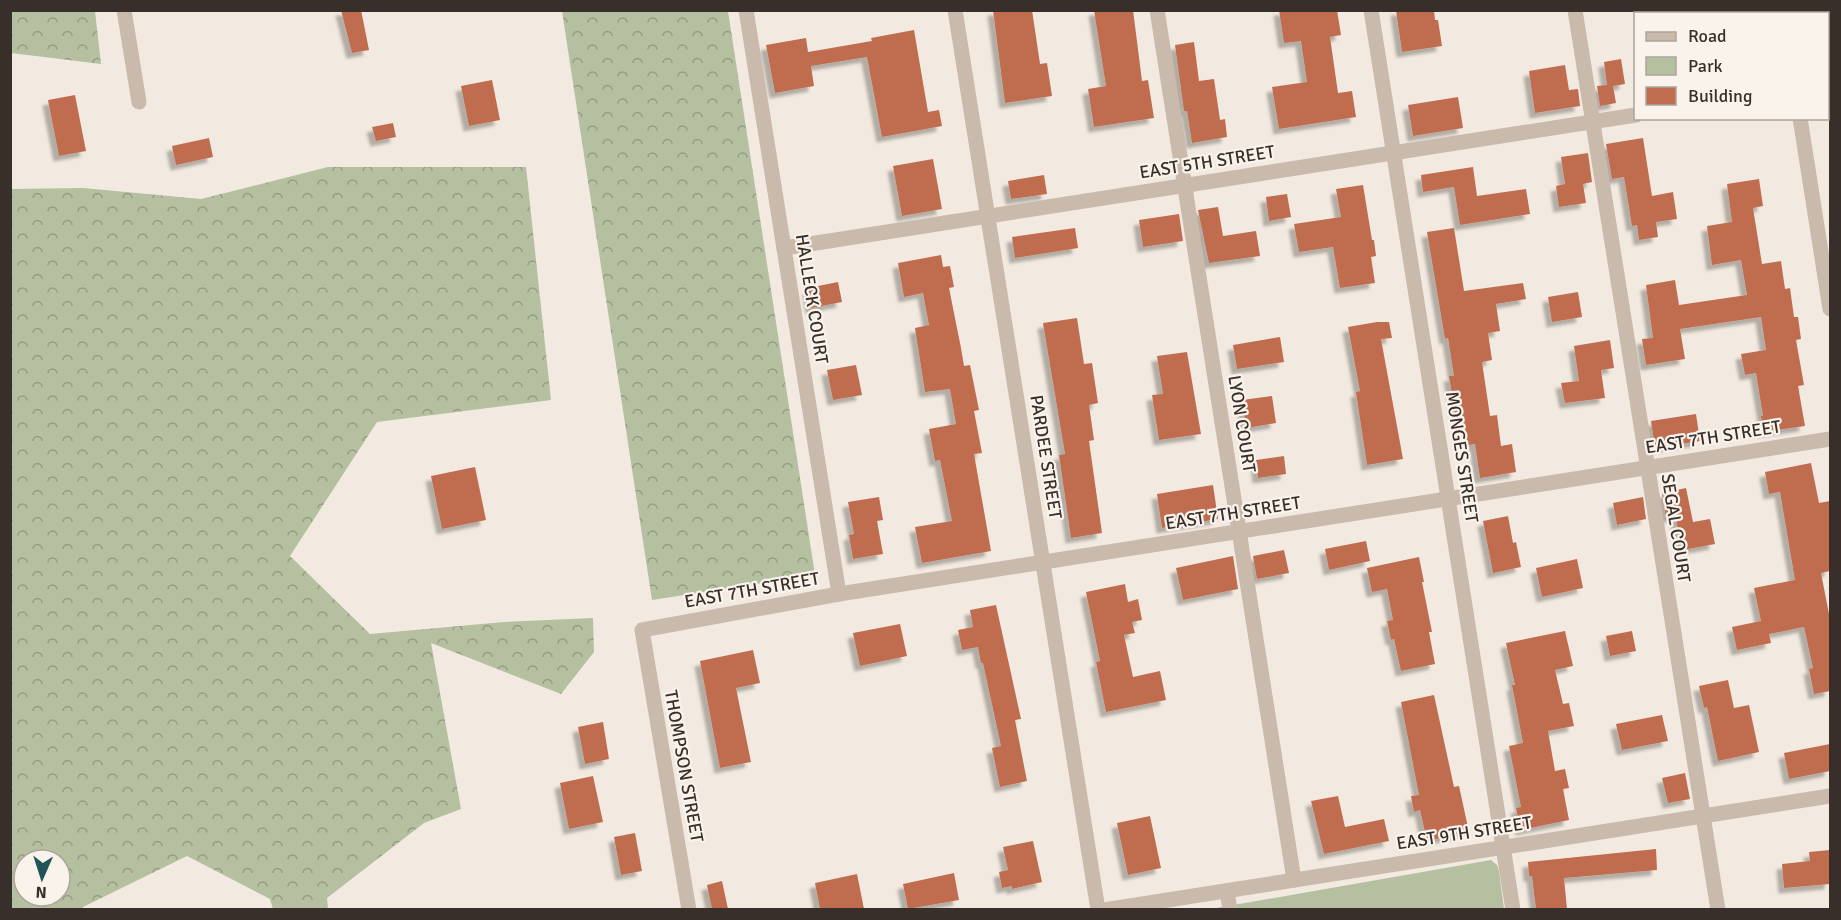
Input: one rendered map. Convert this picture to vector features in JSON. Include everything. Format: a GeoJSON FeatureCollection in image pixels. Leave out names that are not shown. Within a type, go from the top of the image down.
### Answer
{"type":"FeatureCollection","features":[{"type":"Feature","properties":{"kind":"street"},"geometry":{"type":"LineString","coordinates":[[124,10],[139,102]]}},
{"type":"Feature","properties":{"kind":"street","name":"HALLECK COURT"},"geometry":{"type":"LineString","coordinates":[[746,10],[839,594]]}},
{"type":"Feature","properties":{"kind":"street","name":"PARDEE STREET"},"geometry":{"type":"LineString","coordinates":[[956,10],[1098,909]]}},
{"type":"Feature","properties":{"kind":"street","name":"LYON COURT"},"geometry":{"type":"LineString","coordinates":[[1157,10],[1294,880]]}},
{"type":"Feature","properties":{"kind":"street","name":"MONGES STREET"},"geometry":{"type":"LineString","coordinates":[[1371,10],[1513,909]]}},
{"type":"Feature","properties":{"kind":"street","name":"SEGAL COURT"},"geometry":{"type":"LineString","coordinates":[[1575,10],[1718,909]]}},
{"type":"Feature","properties":{"kind":"street","name":"EAST 5TH STREET"},"geometry":{"type":"LineString","coordinates":[[784,248],[1634,115]]}},
{"type":"Feature","properties":{"kind":"street"},"geometry":{"type":"LineString","coordinates":[[1800,120],[1830,309]]}},
{"type":"Feature","properties":{"kind":"street","name":"EAST 7TH STREET"},"geometry":{"type":"LineString","coordinates":[[642,630],[839,594],[1830,439]]}},
{"type":"Feature","properties":{"kind":"street","name":"THOMPSON STREET"},"geometry":{"type":"LineString","coordinates":[[642,630],[688,909]]}},
{"type":"Feature","properties":{"kind":"street","name":"EAST 9TH STREET"},"geometry":{"type":"LineString","coordinates":[[1104,909],[1173,904],[1227,891],[1830,796]]}},
{"type":"Feature","properties":{"kind":"street"},"geometry":{"type":"LineString","coordinates":[[1227,891],[1230,909]]}},
{"type":"Feature","properties":{"kind":"green space"},"geometry":{"type":"Polygon","coordinates":[[[10,11],[95,11],[101,64],[11,53],[10,11]]]}},
{"type":"Feature","properties":{"kind":"green space"},"geometry":{"type":"Polygon","coordinates":[[[562,11],[728,11],[815,575],[652,600],[562,11]]]}},
{"type":"Feature","properties":{"kind":"green space"},"geometry":{"type":"Polygon","coordinates":[[[328,167],[526,167],[551,400],[377,422],[290,556],[370,634],[504,622],[593,618],[594,652],[561,694],[431,643],[461,809],[424,823],[327,898],[328,909],[273,909],[270,899],[187,856],[83,909],[11,909],[11,189],[83,188],[201,199],[328,167]]]}},
{"type":"Feature","properties":{"kind":"green space"},"geometry":{"type":"Polygon","coordinates":[[[1491,860],[1497,865],[1499,871],[1504,909],[1205,910],[1491,860]]]}},
{"type":"Feature","properties":{"kind":"building"},"geometry":{"type":"Polygon","coordinates":[[[341,10],[361,10],[369,50],[352,53],[341,10]]]}},
{"type":"Feature","properties":{"kind":"building"},"geometry":{"type":"Polygon","coordinates":[[[993,10],[1032,10],[1040,64],[1047,63],[1052,96],[1005,103],[993,10]]]}},
{"type":"Feature","properties":{"kind":"building"},"geometry":{"type":"Polygon","coordinates":[[[1094,10],[1133,10],[1142,81],[1148,80],[1154,118],[1094,127],[1088,89],[1106,86],[1094,10]]]}},
{"type":"Feature","properties":{"kind":"building"},"geometry":{"type":"Polygon","coordinates":[[[1279,10],[1337,10],[1341,35],[1330,37],[1338,93],[1352,91],[1356,117],[1279,129],[1272,87],[1307,82],[1301,41],[1284,43],[1279,10]]]}},
{"type":"Feature","properties":{"kind":"building"},"geometry":{"type":"Polygon","coordinates":[[[1396,10],[1434,10],[1442,46],[1402,52],[1396,10]]]}},
{"type":"Feature","properties":{"kind":"building"},"geometry":{"type":"Polygon","coordinates":[[[914,30],[928,112],[939,110],[942,126],[882,137],[867,57],[811,66],[814,86],[775,93],[766,45],[806,38],[808,52],[872,41],[871,38],[914,30]]]}},
{"type":"Feature","properties":{"kind":"building"},"geometry":{"type":"Polygon","coordinates":[[[1194,42],[1199,81],[1214,79],[1220,120],[1225,119],[1227,137],[1192,143],[1187,111],[1184,111],[1175,45],[1194,42]]]}},
{"type":"Feature","properties":{"kind":"building"},"geometry":{"type":"Polygon","coordinates":[[[1621,59],[1625,84],[1613,86],[1616,103],[1600,106],[1597,86],[1607,85],[1604,62],[1621,59]]]}},
{"type":"Feature","properties":{"kind":"building"},"geometry":{"type":"Polygon","coordinates":[[[1565,65],[1569,90],[1578,89],[1580,106],[1535,113],[1529,71],[1565,65]]]}},
{"type":"Feature","properties":{"kind":"building"},"geometry":{"type":"Polygon","coordinates":[[[492,80],[500,120],[469,126],[461,86],[492,80]]]}},
{"type":"Feature","properties":{"kind":"building"},"geometry":{"type":"Polygon","coordinates":[[[75,95],[86,151],[59,156],[48,100],[75,95]]]}},
{"type":"Feature","properties":{"kind":"building"},"geometry":{"type":"Polygon","coordinates":[[[1458,97],[1463,128],[1413,136],[1408,105],[1458,97]]]}},
{"type":"Feature","properties":{"kind":"building"},"geometry":{"type":"Polygon","coordinates":[[[393,123],[396,137],[376,141],[372,127],[393,123]]]}},
{"type":"Feature","properties":{"kind":"building"},"geometry":{"type":"Polygon","coordinates":[[[209,138],[213,157],[176,165],[172,146],[209,138]]]}},
{"type":"Feature","properties":{"kind":"building"},"geometry":{"type":"Polygon","coordinates":[[[1643,138],[1652,196],[1673,192],[1677,219],[1656,222],[1658,237],[1639,240],[1637,225],[1632,226],[1624,177],[1612,179],[1606,144],[1643,138]]]}},
{"type":"Feature","properties":{"kind":"building"},"geometry":{"type":"Polygon","coordinates":[[[1588,153],[1592,182],[1583,184],[1586,203],[1559,207],[1556,186],[1565,184],[1561,157],[1588,153]]]}},
{"type":"Feature","properties":{"kind":"building"},"geometry":{"type":"Polygon","coordinates":[[[933,159],[942,209],[902,216],[893,166],[933,159]]]}},
{"type":"Feature","properties":{"kind":"building"},"geometry":{"type":"Polygon","coordinates":[[[1473,167],[1477,196],[1526,189],[1530,214],[1460,225],[1454,187],[1423,192],[1421,175],[1473,167]]]}},
{"type":"Feature","properties":{"kind":"building"},"geometry":{"type":"Polygon","coordinates":[[[1044,175],[1047,194],[1011,199],[1008,181],[1044,175]]]}},
{"type":"Feature","properties":{"kind":"building"},"geometry":{"type":"Polygon","coordinates":[[[1759,179],[1763,206],[1753,208],[1762,264],[1781,261],[1785,289],[1790,288],[1794,317],[1798,317],[1801,339],[1796,340],[1804,385],[1798,386],[1805,426],[1763,432],[1761,416],[1763,416],[1756,373],[1745,375],[1741,354],[1766,350],[1761,317],[1680,329],[1685,359],[1646,365],[1642,339],[1653,338],[1646,285],[1675,280],[1679,305],[1747,295],[1741,260],[1712,265],[1707,226],[1732,222],[1727,184],[1759,179]]]}},
{"type":"Feature","properties":{"kind":"building"},"geometry":{"type":"Polygon","coordinates":[[[1363,185],[1376,256],[1371,257],[1375,283],[1340,288],[1333,247],[1299,252],[1294,224],[1341,217],[1336,189],[1363,185]]]}},
{"type":"Feature","properties":{"kind":"building"},"geometry":{"type":"Polygon","coordinates":[[[1287,194],[1291,217],[1269,221],[1266,197],[1287,194]]]}},
{"type":"Feature","properties":{"kind":"building"},"geometry":{"type":"Polygon","coordinates":[[[1218,207],[1223,236],[1256,231],[1260,256],[1209,263],[1198,210],[1218,207]]]}},
{"type":"Feature","properties":{"kind":"building"},"geometry":{"type":"Polygon","coordinates":[[[1179,214],[1183,241],[1143,247],[1139,220],[1179,214]]]}},
{"type":"Feature","properties":{"kind":"building"},"geometry":{"type":"Polygon","coordinates":[[[1075,228],[1078,248],[1015,258],[1012,237],[1075,228]]]}},
{"type":"Feature","properties":{"kind":"building"},"geometry":{"type":"Polygon","coordinates":[[[1454,228],[1464,291],[1523,283],[1526,299],[1496,304],[1500,331],[1488,333],[1492,360],[1482,362],[1490,416],[1497,415],[1501,446],[1512,444],[1516,472],[1480,478],[1475,444],[1468,445],[1463,416],[1456,417],[1449,376],[1454,376],[1448,338],[1445,339],[1427,232],[1454,228]]]}},
{"type":"Feature","properties":{"kind":"building"},"geometry":{"type":"Polygon","coordinates":[[[941,255],[943,267],[950,266],[954,287],[949,288],[964,366],[970,365],[979,410],[974,411],[982,453],[974,454],[991,551],[922,563],[915,527],[952,521],[940,460],[935,461],[929,429],[956,424],[950,389],[925,392],[915,328],[929,325],[923,293],[904,297],[898,263],[941,255]]]}},
{"type":"Feature","properties":{"kind":"building"},"geometry":{"type":"Polygon","coordinates":[[[838,282],[842,302],[811,308],[808,288],[838,282]]]}},
{"type":"Feature","properties":{"kind":"building"},"geometry":{"type":"Polygon","coordinates":[[[1578,292],[1582,317],[1552,322],[1548,297],[1578,292]]]}},
{"type":"Feature","properties":{"kind":"building"},"geometry":{"type":"Polygon","coordinates":[[[1077,318],[1084,364],[1092,363],[1098,403],[1089,405],[1094,440],[1089,441],[1102,533],[1071,538],[1059,455],[1065,454],[1043,323],[1077,318]]]}},
{"type":"Feature","properties":{"kind":"building"},"geometry":{"type":"Polygon","coordinates":[[[1389,322],[1392,338],[1381,339],[1403,459],[1367,465],[1356,392],[1360,391],[1348,327],[1389,322]]]}},
{"type":"Feature","properties":{"kind":"building"},"geometry":{"type":"Polygon","coordinates":[[[1280,337],[1284,362],[1237,369],[1233,345],[1280,337]]]}},
{"type":"Feature","properties":{"kind":"building"},"geometry":{"type":"Polygon","coordinates":[[[1610,340],[1614,368],[1601,370],[1605,398],[1565,403],[1561,383],[1579,381],[1574,346],[1610,340]]]}},
{"type":"Feature","properties":{"kind":"building"},"geometry":{"type":"Polygon","coordinates":[[[1187,352],[1201,434],[1159,440],[1152,395],[1163,394],[1157,356],[1187,352]]]}},
{"type":"Feature","properties":{"kind":"building"},"geometry":{"type":"Polygon","coordinates":[[[856,365],[862,395],[833,400],[827,370],[856,365]]]}},
{"type":"Feature","properties":{"kind":"building"},"geometry":{"type":"Polygon","coordinates":[[[1272,396],[1276,423],[1246,428],[1242,400],[1272,396]]]}},
{"type":"Feature","properties":{"kind":"building"},"geometry":{"type":"Polygon","coordinates":[[[1696,414],[1700,441],[1655,448],[1651,421],[1696,414]]]}},
{"type":"Feature","properties":{"kind":"building"},"geometry":{"type":"Polygon","coordinates":[[[1284,456],[1286,474],[1258,478],[1256,460],[1284,456]]]}},
{"type":"Feature","properties":{"kind":"building"},"geometry":{"type":"Polygon","coordinates":[[[1811,463],[1819,503],[1830,501],[1830,571],[1821,573],[1830,619],[1830,691],[1814,694],[1809,669],[1813,668],[1804,627],[1769,634],[1771,643],[1737,650],[1732,627],[1761,621],[1754,588],[1795,580],[1780,492],[1769,494],[1765,472],[1811,463]]]}},
{"type":"Feature","properties":{"kind":"building"},"geometry":{"type":"Polygon","coordinates":[[[475,467],[486,520],[442,529],[431,476],[475,467]]]}},
{"type":"Feature","properties":{"kind":"building"},"geometry":{"type":"Polygon","coordinates":[[[1213,485],[1218,519],[1162,528],[1157,494],[1213,485]]]}},
{"type":"Feature","properties":{"kind":"building"},"geometry":{"type":"Polygon","coordinates":[[[1686,488],[1693,522],[1710,519],[1715,544],[1683,550],[1675,516],[1666,518],[1662,493],[1686,488]]]}},
{"type":"Feature","properties":{"kind":"building"},"geometry":{"type":"Polygon","coordinates":[[[879,497],[883,520],[877,521],[883,554],[853,559],[849,535],[854,534],[848,502],[879,497]]]}},
{"type":"Feature","properties":{"kind":"building"},"geometry":{"type":"Polygon","coordinates":[[[1643,497],[1646,519],[1617,525],[1613,503],[1643,497]]]}},
{"type":"Feature","properties":{"kind":"building"},"geometry":{"type":"Polygon","coordinates":[[[1508,516],[1513,543],[1516,542],[1521,567],[1493,573],[1483,521],[1508,516]]]}},
{"type":"Feature","properties":{"kind":"building"},"geometry":{"type":"Polygon","coordinates":[[[1366,541],[1370,561],[1329,570],[1325,549],[1366,541]]]}},
{"type":"Feature","properties":{"kind":"building"},"geometry":{"type":"Polygon","coordinates":[[[1284,550],[1289,573],[1257,579],[1253,556],[1284,550]]]}},
{"type":"Feature","properties":{"kind":"building"},"geometry":{"type":"Polygon","coordinates":[[[1233,556],[1238,589],[1183,600],[1176,568],[1233,556]]]}},
{"type":"Feature","properties":{"kind":"building"},"geometry":{"type":"Polygon","coordinates":[[[1419,557],[1435,664],[1401,671],[1394,639],[1391,640],[1387,621],[1393,620],[1387,589],[1372,592],[1367,568],[1419,557]]]}},
{"type":"Feature","properties":{"kind":"building"},"geometry":{"type":"Polygon","coordinates":[[[1577,559],[1583,588],[1542,597],[1536,568],[1577,559]]]}},
{"type":"Feature","properties":{"kind":"building"},"geometry":{"type":"Polygon","coordinates":[[[1125,584],[1128,602],[1138,599],[1142,620],[1132,622],[1135,633],[1124,635],[1133,677],[1160,671],[1166,700],[1106,712],[1096,662],[1100,661],[1086,592],[1125,584]]]}},
{"type":"Feature","properties":{"kind":"building"},"geometry":{"type":"Polygon","coordinates":[[[996,605],[1021,719],[1015,720],[1027,781],[1000,787],[992,748],[1001,746],[983,663],[981,663],[978,647],[962,650],[958,630],[973,627],[970,610],[996,605]]]}},
{"type":"Feature","properties":{"kind":"building"},"geometry":{"type":"Polygon","coordinates":[[[900,624],[907,656],[860,666],[853,633],[900,624]]]}},
{"type":"Feature","properties":{"kind":"building"},"geometry":{"type":"Polygon","coordinates":[[[1565,631],[1573,666],[1555,670],[1563,704],[1569,703],[1574,726],[1548,731],[1555,771],[1565,769],[1569,788],[1563,789],[1569,820],[1521,830],[1516,808],[1521,807],[1509,746],[1523,743],[1512,685],[1515,685],[1506,643],[1565,631]]]}},
{"type":"Feature","properties":{"kind":"building"},"geometry":{"type":"Polygon","coordinates":[[[1632,631],[1636,651],[1610,656],[1606,636],[1632,631]]]}},
{"type":"Feature","properties":{"kind":"building"},"geometry":{"type":"Polygon","coordinates":[[[753,650],[760,683],[736,688],[751,762],[720,768],[700,661],[753,650]]]}},
{"type":"Feature","properties":{"kind":"building"},"geometry":{"type":"Polygon","coordinates":[[[1728,680],[1734,708],[1749,705],[1759,752],[1718,761],[1707,707],[1704,708],[1699,686],[1728,680]]]}},
{"type":"Feature","properties":{"kind":"building"},"geometry":{"type":"Polygon","coordinates":[[[1434,695],[1454,787],[1459,786],[1469,832],[1427,841],[1420,810],[1414,812],[1411,796],[1419,795],[1401,702],[1434,695]]]}},
{"type":"Feature","properties":{"kind":"building"},"geometry":{"type":"Polygon","coordinates":[[[1662,715],[1668,741],[1622,750],[1616,724],[1662,715]]]}},
{"type":"Feature","properties":{"kind":"building"},"geometry":{"type":"Polygon","coordinates":[[[603,722],[609,759],[585,764],[578,727],[603,722]]]}},
{"type":"Feature","properties":{"kind":"building"},"geometry":{"type":"Polygon","coordinates":[[[1830,744],[1830,771],[1789,779],[1784,753],[1830,744]]]}},
{"type":"Feature","properties":{"kind":"building"},"geometry":{"type":"Polygon","coordinates":[[[1685,773],[1690,799],[1668,803],[1662,778],[1685,773]]]}},
{"type":"Feature","properties":{"kind":"building"},"geometry":{"type":"Polygon","coordinates":[[[593,776],[603,822],[569,829],[560,783],[593,776]]]}},
{"type":"Feature","properties":{"kind":"building"},"geometry":{"type":"Polygon","coordinates":[[[1338,796],[1345,827],[1384,819],[1389,841],[1324,854],[1311,801],[1338,796]]]}},
{"type":"Feature","properties":{"kind":"building"},"geometry":{"type":"Polygon","coordinates":[[[1150,816],[1161,868],[1128,875],[1117,823],[1150,816]]]}},
{"type":"Feature","properties":{"kind":"building"},"geometry":{"type":"Polygon","coordinates":[[[635,833],[642,871],[621,875],[614,837],[635,833]]]}},
{"type":"Feature","properties":{"kind":"building"},"geometry":{"type":"Polygon","coordinates":[[[1033,841],[1042,882],[1012,889],[1012,886],[1002,888],[999,872],[1008,870],[1003,847],[1033,841]]]}},
{"type":"Feature","properties":{"kind":"building"},"geometry":{"type":"Polygon","coordinates":[[[1656,849],[1657,870],[1564,878],[1567,909],[1536,909],[1528,862],[1656,849]]]}},
{"type":"Feature","properties":{"kind":"building"},"geometry":{"type":"Polygon","coordinates":[[[1830,850],[1830,884],[1784,888],[1782,864],[1810,861],[1809,852],[1830,850]]]}},
{"type":"Feature","properties":{"kind":"building"},"geometry":{"type":"Polygon","coordinates":[[[954,873],[959,900],[908,909],[903,884],[954,873]]]}},
{"type":"Feature","properties":{"kind":"building"},"geometry":{"type":"Polygon","coordinates":[[[857,874],[864,909],[820,909],[815,883],[857,874]]]}},
{"type":"Feature","properties":{"kind":"building"},"geometry":{"type":"Polygon","coordinates":[[[722,881],[728,909],[712,909],[707,885],[722,881]]]}}]}
